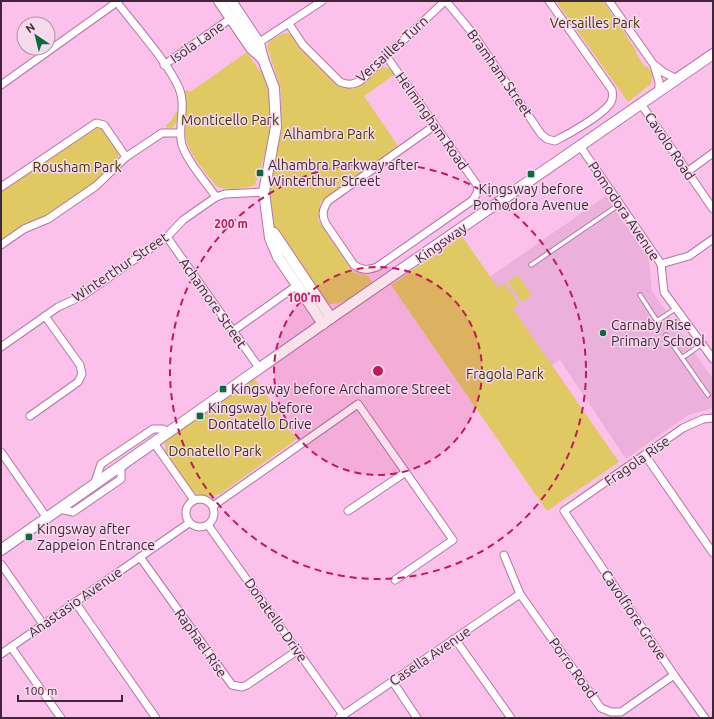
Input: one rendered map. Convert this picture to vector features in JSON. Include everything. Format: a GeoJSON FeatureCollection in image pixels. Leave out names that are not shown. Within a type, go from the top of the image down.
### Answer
{"type":"FeatureCollection","features":[{"type":"Feature","properties":{"kind":"street"},"geometry":{"type":"LineString","coordinates":[[1,84],[116,1],[177,84],[181,95],[180,133],[183,148],[216,197]]}},
{"type":"Feature","properties":{"kind":"street"},"geometry":{"type":"LineString","coordinates":[[218,1],[230,19],[255,45]]}},
{"type":"Feature","properties":{"kind":"street"},"geometry":{"type":"LineString","coordinates":[[231,1],[263,59],[274,88],[276,127],[264,192],[270,238],[278,257],[322,324]]}},
{"type":"Feature","properties":{"kind":"street"},"geometry":{"type":"LineString","coordinates":[[255,45],[322,1]]}},
{"type":"Feature","properties":{"kind":"street","name":"Versailles Turn"},"geometry":{"type":"LineString","coordinates":[[289,24],[303,45],[340,82],[353,84],[360,81],[387,57],[446,1]]}},
{"type":"Feature","properties":{"kind":"street","name":"Bramham Street"},"geometry":{"type":"LineString","coordinates":[[446,1],[474,36],[541,134],[547,139],[555,141],[610,105],[613,98],[612,90],[550,1]]}},
{"type":"Feature","properties":{"kind":"street"},"geometry":{"type":"LineString","coordinates":[[609,1],[654,65],[676,79]]}},
{"type":"Feature","properties":{"kind":"street","name":"Isola Lane"},"geometry":{"type":"LineString","coordinates":[[164,65],[230,19]]}},
{"type":"Feature","properties":{"kind":"street","name":"Kingsway"},"geometry":{"type":"LineString","coordinates":[[4,546],[60,509],[322,324],[713,54]]}},
{"type":"Feature","properties":{"kind":"street","name":"Helmingham Road"},"geometry":{"type":"LineString","coordinates":[[387,57],[434,126],[477,185],[478,191],[473,200],[377,267],[364,270],[354,265],[323,218],[325,206],[328,201],[434,126]]}},
{"type":"Feature","properties":{"kind":"street"},"geometry":{"type":"LineString","coordinates":[[654,65],[659,82],[659,91]]}},
{"type":"Feature","properties":{"kind":"street","name":"Cavolo Road"},"geometry":{"type":"LineString","coordinates":[[641,104],[713,209]]}},
{"type":"Feature","properties":{"kind":"street"},"geometry":{"type":"LineString","coordinates":[[1,187],[96,123],[104,125],[126,157]]}},
{"type":"Feature","properties":{"kind":"street"},"geometry":{"type":"LineString","coordinates":[[1,245],[24,229],[48,219],[96,186],[126,157],[162,133],[180,133]]}},
{"type":"Feature","properties":{"kind":"street","name":"Pomodora Avenue"},"geometry":{"type":"LineString","coordinates":[[580,146],[661,264],[664,292],[713,359]]}},
{"type":"Feature","properties":{"kind":"street"},"geometry":{"type":"LineString","coordinates":[[687,172],[713,153]]}},
{"type":"Feature","properties":{"kind":"street","name":"Winterthur Street"},"geometry":{"type":"LineString","coordinates":[[1,347],[58,307],[82,296],[167,237],[183,220],[216,197],[225,194],[264,192]]}},
{"type":"Feature","properties":{"kind":"street"},"geometry":{"type":"LineString","coordinates":[[268,223],[282,248],[331,318]]}},
{"type":"Feature","properties":{"kind":"street","name":"Achamore Street"},"geometry":{"type":"LineString","coordinates":[[167,237],[260,369]]}},
{"type":"Feature","properties":{"kind":"street"},"geometry":{"type":"LineString","coordinates":[[661,264],[689,256],[713,239]]}},
{"type":"Feature","properties":{"kind":"street"},"geometry":{"type":"LineString","coordinates":[[233,331],[296,286]]}},
{"type":"Feature","properties":{"kind":"street"},"geometry":{"type":"LineString","coordinates":[[30,416],[78,382],[82,374],[80,366],[45,316]]}},
{"type":"Feature","properties":{"kind":"street"},"geometry":{"type":"LineString","coordinates":[[213,506],[358,404],[453,540],[395,580]]}},
{"type":"Feature","properties":{"kind":"street","name":"Fragola Rise"},"geometry":{"type":"LineString","coordinates":[[564,511],[683,428],[703,419],[713,418]]}},
{"type":"Feature","properties":{"kind":"street"},"geometry":{"type":"LineString","coordinates":[[94,485],[101,464],[153,429],[163,429],[169,432]]}},
{"type":"Feature","properties":{"kind":"street"},"geometry":{"type":"LineString","coordinates":[[154,443],[194,500]]}},
{"type":"Feature","properties":{"kind":"street"},"geometry":{"type":"LineString","coordinates":[[1,452],[47,518]]}},
{"type":"Feature","properties":{"kind":"street"},"geometry":{"type":"LineString","coordinates":[[645,455],[713,553]]}},
{"type":"Feature","properties":{"kind":"street"},"geometry":{"type":"LineString","coordinates":[[60,509],[73,512],[120,479],[121,466]]}},
{"type":"Feature","properties":{"kind":"street"},"geometry":{"type":"LineString","coordinates":[[348,511],[406,472]]}},
{"type":"Feature","properties":{"kind":"street"},"geometry":{"type":"LineString","coordinates":[[203,499],[213,506],[213,518],[208,525],[196,527],[189,523],[186,510],[187,506],[194,500],[203,499]]}},
{"type":"Feature","properties":{"kind":"street","name":"Cavolfiore Grove"},"geometry":{"type":"LineString","coordinates":[[564,511],[674,675],[705,718]]}},
{"type":"Feature","properties":{"kind":"street","name":"Anastasio Avenue"},"geometry":{"type":"LineString","coordinates":[[1,654],[189,523]]}},
{"type":"Feature","properties":{"kind":"street","name":"Donatello Drive"},"geometry":{"type":"LineString","coordinates":[[208,525],[298,650],[341,717]]}},
{"type":"Feature","properties":{"kind":"street","name":"Porro Road"},"geometry":{"type":"LineString","coordinates":[[504,555],[520,594],[601,708],[605,711],[616,713],[621,712],[674,675]]}},
{"type":"Feature","properties":{"kind":"street","name":"Raphael Rise"},"geometry":{"type":"LineString","coordinates":[[140,557],[232,685],[242,687],[247,685],[298,650]]}},
{"type":"Feature","properties":{"kind":"street"},"geometry":{"type":"LineString","coordinates":[[1,564],[43,624]]}},
{"type":"Feature","properties":{"kind":"street","name":"Casella Avenue"},"geometry":{"type":"LineString","coordinates":[[341,717],[520,594]]}},
{"type":"Feature","properties":{"kind":"street"},"geometry":{"type":"LineString","coordinates":[[75,602],[156,718]]}},
{"type":"Feature","properties":{"kind":"street"},"geometry":{"type":"LineString","coordinates":[[455,639],[511,718]]}},
{"type":"Feature","properties":{"kind":"street"},"geometry":{"type":"LineString","coordinates":[[11,647],[61,718]]}},
{"type":"Feature","properties":{"kind":"street"},"geometry":{"type":"LineString","coordinates":[[393,682],[417,718]]}},
{"type":"Feature","properties":{"kind":"lane"},"geometry":{"type":"LineString","coordinates":[[531,265],[620,204]]}},
{"type":"Feature","properties":{"kind":"lane"},"geometry":{"type":"LineString","coordinates":[[640,295],[657,321],[675,309]]}},
{"type":"Feature","properties":{"kind":"lane"},"geometry":{"type":"LineString","coordinates":[[666,335],[708,395]]}},
{"type":"Feature","properties":{"kind":"lane"},"geometry":{"type":"LineString","coordinates":[[682,358],[702,344]]}},
{"type":"Feature","properties":{"kind":"shaded area","name":"Carnaby Rise Primary School"},"geometry":{"type":"Polygon","coordinates":[[[606,196],[649,259],[652,291],[713,379],[713,408],[688,415],[626,459],[560,360],[548,368],[481,283],[606,196]]]}},
{"type":"Feature","properties":{"kind":"green space","name":"Versailles Park"},"geometry":{"type":"Polygon","coordinates":[[[556,1],[603,1],[636,50],[636,53],[644,66],[648,67],[653,74],[651,84],[628,102],[556,1]]]}},
{"type":"Feature","properties":{"kind":"green space","name":"Alhambra Park"},"geometry":{"type":"Polygon","coordinates":[[[284,33],[291,34],[336,83],[343,86],[355,85],[381,67],[389,68],[395,74],[364,96],[398,146],[320,203],[318,220],[353,272],[368,276],[372,282],[355,295],[336,304],[322,302],[268,223],[264,192],[281,121],[281,90],[267,46],[271,40],[284,33]]]}},
{"type":"Feature","properties":{"kind":"green space","name":"Monticello Park"},"geometry":{"type":"Polygon","coordinates":[[[247,52],[258,69],[266,75],[270,87],[273,110],[269,142],[255,185],[228,189],[215,185],[195,159],[189,148],[185,130],[184,92],[187,90],[190,92],[247,52]]]}},
{"type":"Feature","properties":{"kind":"green space"},"geometry":{"type":"Polygon","coordinates":[[[176,112],[178,112],[178,118],[176,123],[173,127],[167,130],[166,125],[171,121],[176,112]]]}},
{"type":"Feature","properties":{"kind":"green space","name":"Rousham Park"},"geometry":{"type":"Polygon","coordinates":[[[97,126],[102,127],[119,153],[114,164],[102,176],[68,202],[1,242],[1,192],[97,126]]]}},
{"type":"Feature","properties":{"kind":"green space","name":"Fragola Park"},"geometry":{"type":"Polygon","coordinates":[[[462,236],[498,288],[505,283],[519,304],[513,309],[619,462],[547,511],[391,285],[462,236]]]}},
{"type":"Feature","properties":{"kind":"green space"},"geometry":{"type":"Polygon","coordinates":[[[518,275],[532,296],[522,302],[508,282],[518,275]]]}},
{"type":"Feature","properties":{"kind":"green space","name":"Donatello Park"},"geometry":{"type":"Polygon","coordinates":[[[254,378],[297,439],[220,494],[207,497],[200,496],[193,491],[165,452],[165,440],[254,378]]]}},
{"type":"Feature","properties":{"kind":"place","name":"Alhambra Parkway after Winterthur Street"},"geometry":{"type":"Point","coordinates":[260,173]}},
{"type":"Feature","properties":{"kind":"place","name":"Kingsway before Pomodora Avenue"},"geometry":{"type":"Point","coordinates":[531,174]}},
{"type":"Feature","properties":{"kind":"place","name":"Carnaby Rise Primary School"},"geometry":{"type":"Point","coordinates":[603,333]}},
{"type":"Feature","properties":{"kind":"place","name":"Kingsway before Archamore Street"},"geometry":{"type":"Point","coordinates":[223,389]}},
{"type":"Feature","properties":{"kind":"place","name":"Kingsway before Dontatello Drive"},"geometry":{"type":"Point","coordinates":[200,416]}},
{"type":"Feature","properties":{"kind":"place","name":"Kingsway after Zappeion Entrance"},"geometry":{"type":"Point","coordinates":[29,537]}}]}
